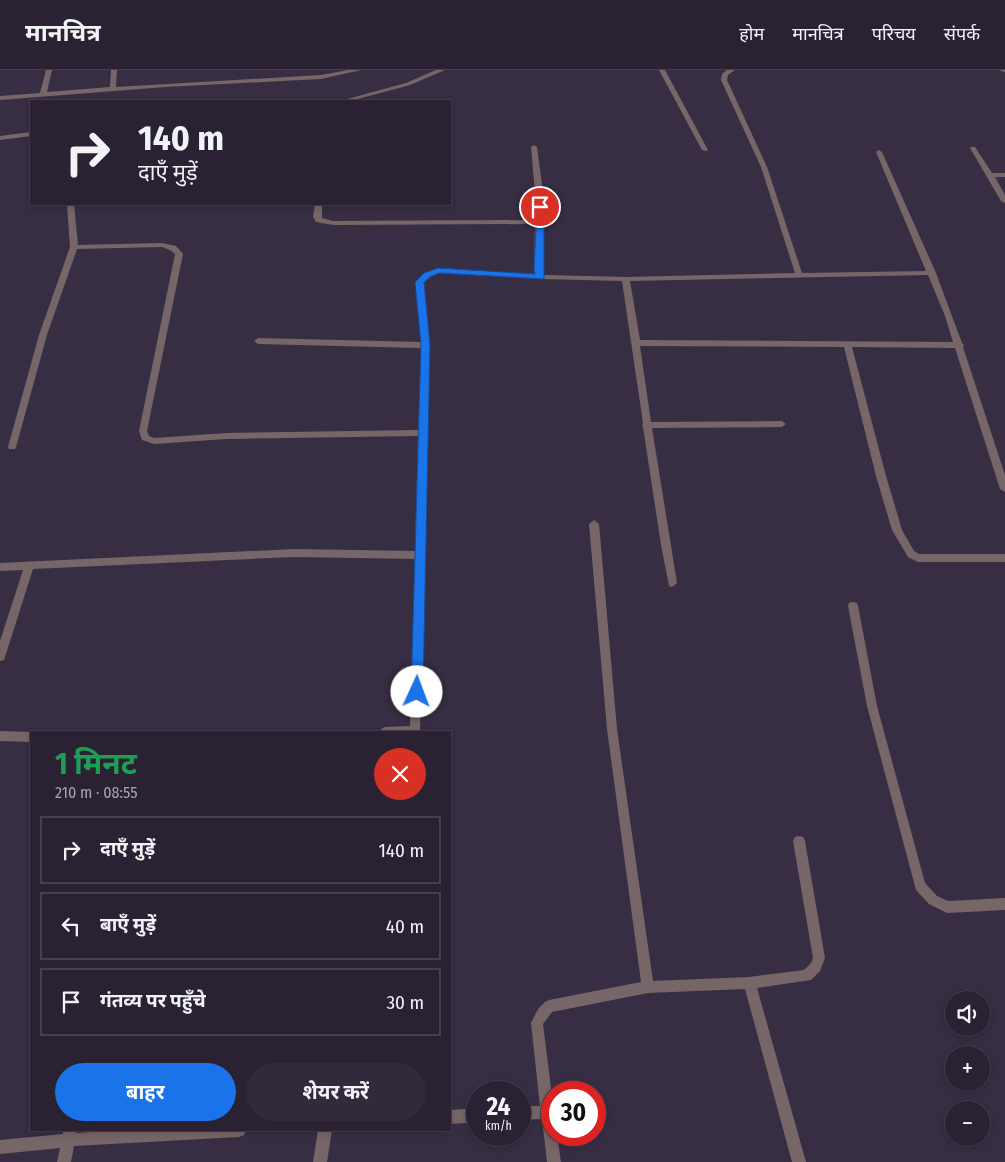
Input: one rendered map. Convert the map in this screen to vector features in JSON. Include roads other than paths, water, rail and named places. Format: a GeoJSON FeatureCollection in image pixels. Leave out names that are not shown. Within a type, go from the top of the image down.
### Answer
{"type":"FeatureCollection","features":[{"type":"Feature","properties":{"kind":"street"},"geometry":{"type":"LineString","coordinates":[[43,94],[49,70]]}},
{"type":"Feature","properties":{"kind":"street"},"geometry":{"type":"LineString","coordinates":[[113,90],[114,70]]}},
{"type":"Feature","properties":{"kind":"street"},"geometry":{"type":"LineString","coordinates":[[0,98],[194,83],[321,77],[358,70]]}},
{"type":"Feature","properties":{"kind":"street"},"geometry":{"type":"LineString","coordinates":[[346,100],[408,84],[442,70]]}},
{"type":"Feature","properties":{"kind":"street"},"geometry":{"type":"LineString","coordinates":[[662,70],[706,150]]}},
{"type":"Feature","properties":{"kind":"street"},"geometry":{"type":"LineString","coordinates":[[732,70],[725,74],[724,80],[764,167],[799,275]]}},
{"type":"Feature","properties":{"kind":"street"},"geometry":{"type":"LineString","coordinates":[[0,138],[30,134]]}},
{"type":"Feature","properties":{"kind":"street"},"geometry":{"type":"LineString","coordinates":[[534,147],[540,192],[538,270],[541,277]]}},
{"type":"Feature","properties":{"kind":"street"},"geometry":{"type":"LineString","coordinates":[[973,148],[1005,201]]}},
{"type":"Feature","properties":{"kind":"street"},"geometry":{"type":"LineString","coordinates":[[879,152],[932,273],[960,345],[1005,489]]}},
{"type":"Feature","properties":{"kind":"street"},"geometry":{"type":"LineString","coordinates":[[990,175],[1005,175]]}},
{"type":"Feature","properties":{"kind":"street"},"geometry":{"type":"LineString","coordinates":[[12,447],[42,335],[74,247],[70,205]]}},
{"type":"Feature","properties":{"kind":"street"},"geometry":{"type":"LineString","coordinates":[[318,205],[317,217],[319,220],[333,223],[540,222]]}},
{"type":"Feature","properties":{"kind":"street"},"geometry":{"type":"LineString","coordinates":[[74,247],[162,246],[173,248],[179,254],[143,431],[145,438],[154,441],[226,436],[424,433]]}},
{"type":"Feature","properties":{"kind":"street"},"geometry":{"type":"LineString","coordinates":[[415,731],[425,345],[420,282],[427,275],[438,271],[541,277],[626,279],[932,273]]}},
{"type":"Feature","properties":{"kind":"street"},"geometry":{"type":"LineString","coordinates":[[626,279],[637,343],[658,508],[672,583]]}},
{"type":"Feature","properties":{"kind":"street"},"geometry":{"type":"LineString","coordinates":[[258,341],[425,345]]}},
{"type":"Feature","properties":{"kind":"street"},"geometry":{"type":"LineString","coordinates":[[637,343],[960,345]]}},
{"type":"Feature","properties":{"kind":"street"},"geometry":{"type":"LineString","coordinates":[[847,344],[894,521],[911,554],[918,558],[1005,558]]}},
{"type":"Feature","properties":{"kind":"street"},"geometry":{"type":"LineString","coordinates":[[646,425],[782,424]]}},
{"type":"Feature","properties":{"kind":"street"},"geometry":{"type":"LineString","coordinates":[[594,524],[612,728],[648,987]]}},
{"type":"Feature","properties":{"kind":"street"},"geometry":{"type":"LineString","coordinates":[[0,567],[294,553],[421,555]]}},
{"type":"Feature","properties":{"kind":"street"},"geometry":{"type":"LineString","coordinates":[[0,657],[29,565]]}},
{"type":"Feature","properties":{"kind":"street"},"geometry":{"type":"LineString","coordinates":[[853,606],[872,706],[920,886],[933,900],[947,908],[1005,904]]}},
{"type":"Feature","properties":{"kind":"street"},"geometry":{"type":"LineString","coordinates":[[0,736],[30,737]]}},
{"type":"Feature","properties":{"kind":"street"},"geometry":{"type":"LineString","coordinates":[[545,1081],[537,1023],[542,1013],[550,1006],[648,987],[749,983],[807,976],[816,967],[819,958],[799,841]]}},
{"type":"Feature","properties":{"kind":"street"},"geometry":{"type":"LineString","coordinates":[[749,983],[800,1162]]}},
{"type":"Feature","properties":{"kind":"street"},"geometry":{"type":"LineString","coordinates":[[451,1117],[466,1116]]}},
{"type":"Feature","properties":{"kind":"street"},"geometry":{"type":"LineString","coordinates":[[0,1147],[69,1135],[205,1131]]}},
{"type":"Feature","properties":{"kind":"street"},"geometry":{"type":"LineString","coordinates":[[320,1162],[325,1131]]}},
{"type":"Feature","properties":{"kind":"street"},"geometry":{"type":"LineString","coordinates":[[64,1162],[69,1135]]}},
{"type":"Feature","properties":{"kind":"street"},"geometry":{"type":"LineString","coordinates":[[552,1146],[554,1162]]}}]}
